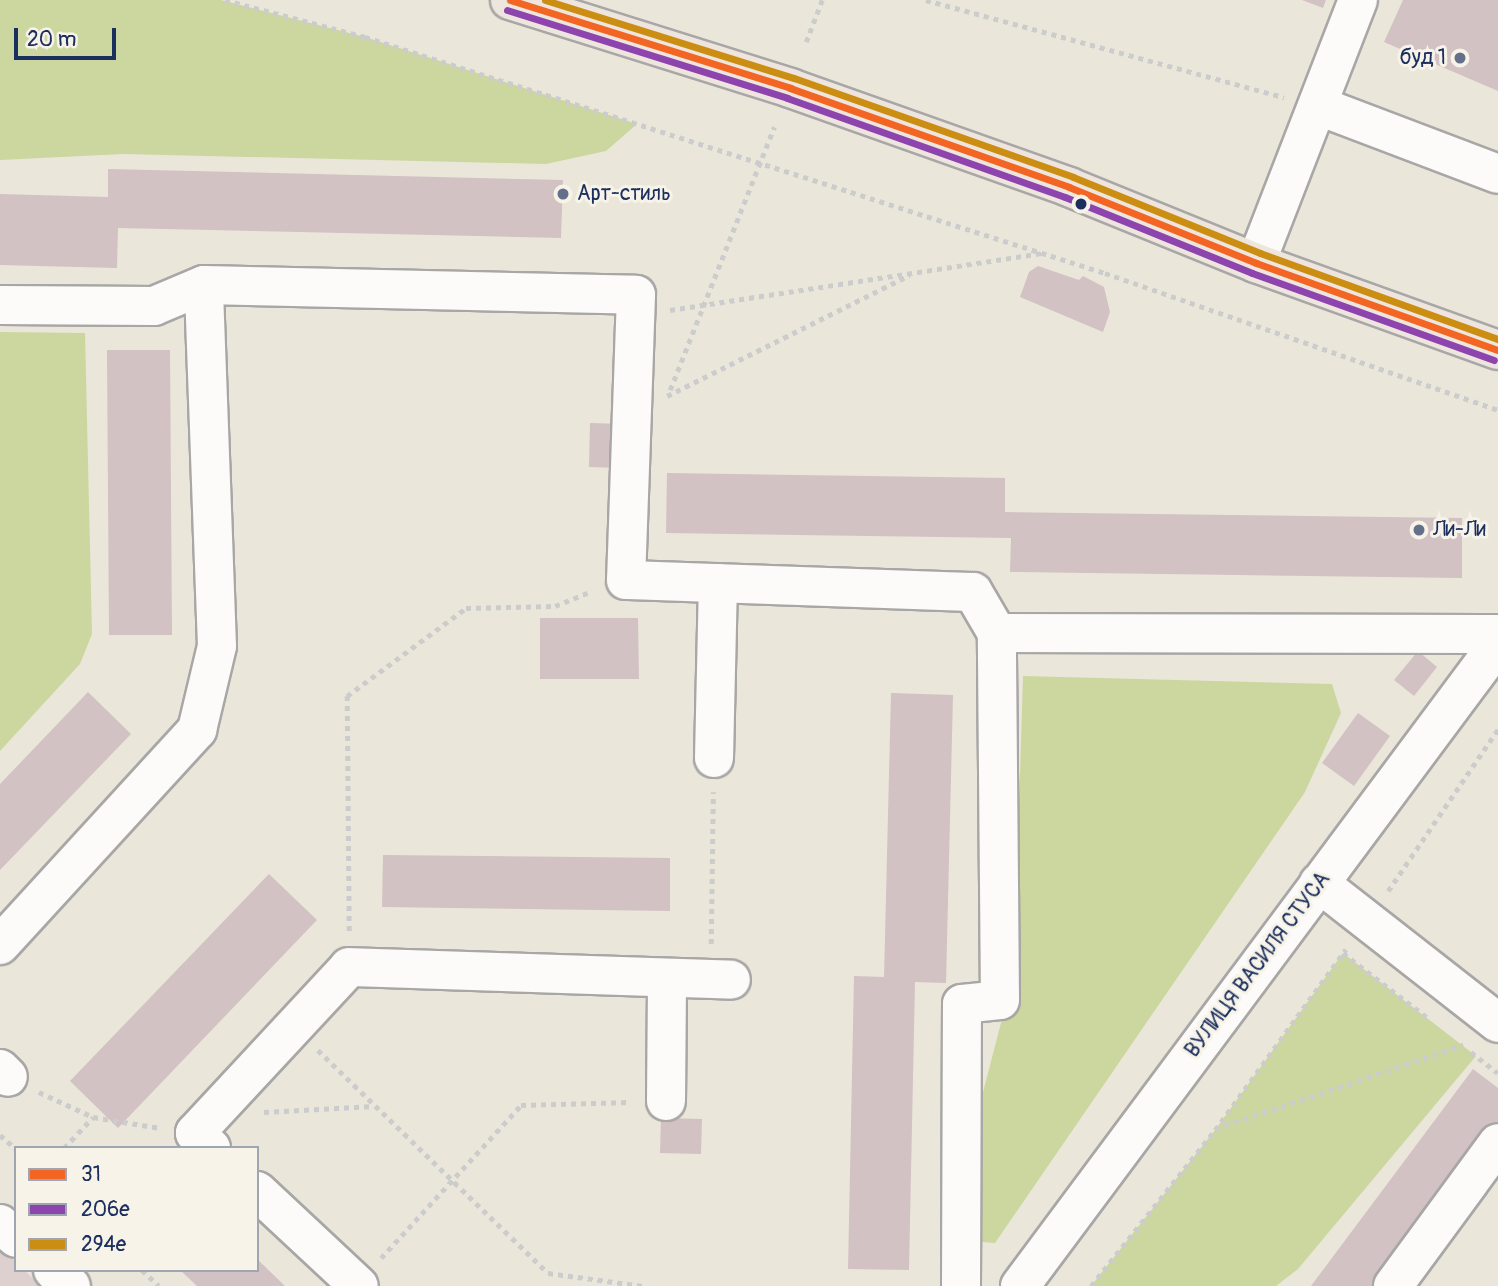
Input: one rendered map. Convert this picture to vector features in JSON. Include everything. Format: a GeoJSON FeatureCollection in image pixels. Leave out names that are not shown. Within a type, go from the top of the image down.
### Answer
{"type":"FeatureCollection","features":[{"type":"Feature","properties":{"kind":"main road"},"geometry":{"type":"LineString","coordinates":[[510,0],[790,88],[1069,187],[1256,263],[1498,350]]}},
{"type":"Feature","properties":{"kind":"street"},"geometry":{"type":"LineString","coordinates":[[1256,263],[1358,0]]}},
{"type":"Feature","properties":{"kind":"street"},"geometry":{"type":"LineString","coordinates":[[1319,106],[1498,174]]}},
{"type":"Feature","properties":{"kind":"street"},"geometry":{"type":"LineString","coordinates":[[0,945],[197,730],[216,646],[204,285]]}},
{"type":"Feature","properties":{"kind":"street"},"geometry":{"type":"LineString","coordinates":[[0,305],[154,306],[204,285],[636,295],[626,580],[972,592],[997,633],[1000,1000],[962,1004],[961,1286]]}},
{"type":"Feature","properties":{"kind":"street"},"geometry":{"type":"LineString","coordinates":[[714,758],[718,583]]}},
{"type":"Feature","properties":{"kind":"street"},"geometry":{"type":"LineString","coordinates":[[997,633],[1498,634]]}},
{"type":"Feature","properties":{"kind":"street","name":"ВУЛИЦЯ ВАСИЛЯ СТУСА"},"geometry":{"type":"LineString","coordinates":[[1020,1286],[1498,644]]}},
{"type":"Feature","properties":{"kind":"street"},"geometry":{"type":"LineString","coordinates":[[1319,883],[1498,1023]]}},
{"type":"Feature","properties":{"kind":"street"},"geometry":{"type":"LineString","coordinates":[[206,1132],[294,1027],[349,967],[721,980]]}},
{"type":"Feature","properties":{"kind":"street"},"geometry":{"type":"LineString","coordinates":[[666,1101],[667,979]]}},
{"type":"Feature","properties":{"kind":"street"},"geometry":{"type":"LineString","coordinates":[[1393,1286],[1498,1143]]}},
{"type":"Feature","properties":{"kind":"street"},"geometry":{"type":"LineString","coordinates":[[259,1193],[358,1285]]}},
{"type":"Feature","properties":{"kind":"street"},"geometry":{"type":"LineString","coordinates":[[0,1224],[14,1236]]}},
{"type":"Feature","properties":{"kind":"street"},"geometry":{"type":"LineString","coordinates":[[55,1272],[71,1286]]}},
{"type":"Feature","properties":{"kind":"path"},"geometry":{"type":"LineString","coordinates":[[225,0],[365,37],[1043,253],[1498,410]]}},
{"type":"Feature","properties":{"kind":"path"},"geometry":{"type":"LineString","coordinates":[[806,42],[822,0]]}},
{"type":"Feature","properties":{"kind":"path"},"geometry":{"type":"LineString","coordinates":[[926,0],[1319,106]]}},
{"type":"Feature","properties":{"kind":"path"},"geometry":{"type":"LineString","coordinates":[[668,395],[774,127]]}},
{"type":"Feature","properties":{"kind":"path"},"geometry":{"type":"LineString","coordinates":[[636,316],[1043,253]]}},
{"type":"Feature","properties":{"kind":"path"},"geometry":{"type":"LineString","coordinates":[[632,423],[668,395],[914,273]]}},
{"type":"Feature","properties":{"kind":"path"},"geometry":{"type":"LineString","coordinates":[[349,967],[347,696],[467,608],[555,606],[572,596]]}},
{"type":"Feature","properties":{"kind":"path"},"geometry":{"type":"LineString","coordinates":[[1091,1286],[1214,1130],[1367,922],[1498,729]]}},
{"type":"Feature","properties":{"kind":"path"},"geometry":{"type":"LineString","coordinates":[[714,758],[721,980]]}},
{"type":"Feature","properties":{"kind":"path"},"geometry":{"type":"LineString","coordinates":[[1343,953],[1430,1020]]}},
{"type":"Feature","properties":{"kind":"path"},"geometry":{"type":"LineString","coordinates":[[294,1027],[548,1273],[643,1286]]}},
{"type":"Feature","properties":{"kind":"path"},"geometry":{"type":"LineString","coordinates":[[1452,1037],[1498,1073]]}},
{"type":"Feature","properties":{"kind":"path"},"geometry":{"type":"LineString","coordinates":[[1214,1130],[1463,1045]]}},
{"type":"Feature","properties":{"kind":"path"},"geometry":{"type":"LineString","coordinates":[[4,1073],[93,1117],[206,1132],[375,1106]]}},
{"type":"Feature","properties":{"kind":"path"},"geometry":{"type":"LineString","coordinates":[[358,1285],[451,1178],[521,1105],[666,1101]]}},
{"type":"Feature","properties":{"kind":"path"},"geometry":{"type":"LineString","coordinates":[[66,1146],[93,1117]]}},
{"type":"Feature","properties":{"kind":"path"},"geometry":{"type":"LineString","coordinates":[[0,1135],[14,1147]]}},
{"type":"Feature","properties":{"kind":"path"},"geometry":{"type":"LineString","coordinates":[[144,1272],[159,1286]]}},
{"type":"Feature","properties":{"kind":"shaded area"},"geometry":{"type":"Polygon","coordinates":[[[0,1247],[14,1260],[14,1272],[26,1272],[41,1286],[0,1286],[0,1247]]]}},
{"type":"Feature","properties":{"kind":"green space"},"geometry":{"type":"Polygon","coordinates":[[[0,0],[221,0],[365,37],[637,124],[606,151],[546,164],[123,154],[0,160],[0,0]]]}},
{"type":"Feature","properties":{"kind":"green space"},"geometry":{"type":"Polygon","coordinates":[[[0,332],[85,333],[92,634],[80,664],[0,751],[0,332]]]}},
{"type":"Feature","properties":{"kind":"green space"},"geometry":{"type":"Polygon","coordinates":[[[1023,676],[1332,684],[1341,713],[1305,792],[995,1243],[982,1242],[975,1199],[982,1096],[1014,973],[1023,676]]]}},
{"type":"Feature","properties":{"kind":"green space"},"geometry":{"type":"Polygon","coordinates":[[[1343,953],[1476,1056],[1298,1269],[1276,1286],[1091,1286],[1215,1130],[1343,953]]]}},
{"type":"Feature","properties":{"kind":"building"},"geometry":{"type":"Polygon","coordinates":[[[1302,0],[1326,0],[1323,8],[1302,0]]]}},
{"type":"Feature","properties":{"kind":"building","name":"буд 1"},"geometry":{"type":"Polygon","coordinates":[[[1403,0],[1498,0],[1498,91],[1384,42],[1403,0]]]}},
{"type":"Feature","properties":{"kind":"building"},"geometry":{"type":"Polygon","coordinates":[[[108,169],[563,180],[561,238],[118,228],[117,268],[0,265],[0,194],[108,197],[108,169]]]}},
{"type":"Feature","properties":{"kind":"building"},"geometry":{"type":"Polygon","coordinates":[[[1038,266],[1079,280],[1083,276],[1104,287],[1110,312],[1103,332],[1020,297],[1029,272],[1038,266]]]}},
{"type":"Feature","properties":{"kind":"building"},"geometry":{"type":"Polygon","coordinates":[[[107,350],[170,350],[172,635],[109,635],[107,350]]]}},
{"type":"Feature","properties":{"kind":"building"},"geometry":{"type":"Polygon","coordinates":[[[590,423],[621,424],[620,468],[589,467],[590,423]]]}},
{"type":"Feature","properties":{"kind":"building"},"geometry":{"type":"Polygon","coordinates":[[[667,473],[1005,478],[1005,512],[1462,518],[1462,578],[1010,572],[1011,538],[666,533],[667,473]]]}},
{"type":"Feature","properties":{"kind":"building"},"geometry":{"type":"Polygon","coordinates":[[[540,618],[638,618],[639,679],[540,679],[540,618]]]}},
{"type":"Feature","properties":{"kind":"building"},"geometry":{"type":"Polygon","coordinates":[[[1418,651],[1437,667],[1414,696],[1394,680],[1418,651]]]}},
{"type":"Feature","properties":{"kind":"building"},"geometry":{"type":"Polygon","coordinates":[[[88,692],[131,734],[0,870],[0,784],[88,692]]]}},
{"type":"Feature","properties":{"kind":"building"},"geometry":{"type":"Polygon","coordinates":[[[891,693],[953,695],[946,983],[915,982],[909,1270],[848,1269],[854,976],[884,977],[891,693]]]}},
{"type":"Feature","properties":{"kind":"building"},"geometry":{"type":"Polygon","coordinates":[[[1358,713],[1390,736],[1354,786],[1322,763],[1358,713]]]}},
{"type":"Feature","properties":{"kind":"building"},"geometry":{"type":"Polygon","coordinates":[[[383,855],[670,858],[670,911],[382,907],[383,855]]]}},
{"type":"Feature","properties":{"kind":"building"},"geometry":{"type":"Polygon","coordinates":[[[269,874],[317,920],[118,1128],[70,1081],[269,874]]]}},
{"type":"Feature","properties":{"kind":"building"},"geometry":{"type":"Polygon","coordinates":[[[1473,1069],[1498,1088],[1498,1131],[1382,1286],[1311,1286],[1473,1069]]]}},
{"type":"Feature","properties":{"kind":"building"},"geometry":{"type":"Polygon","coordinates":[[[661,1118],[702,1119],[701,1154],[660,1153],[661,1118]]]}},
{"type":"Feature","properties":{"kind":"building"},"geometry":{"type":"Polygon","coordinates":[[[259,1261],[285,1286],[197,1286],[182,1272],[259,1272],[259,1261]]]}},
{"type":"Feature","properties":{"kind":"transit line","name":"31"},"geometry":{"type":"LineString","coordinates":[[510,0],[790,88],[1069,187],[1256,263],[1498,350]]}},
{"type":"Feature","properties":{"kind":"transit line","name":"294е"},"geometry":{"type":"LineString","coordinates":[[545,0],[794,78],[1073,177],[1260,253],[1498,339]]}},
{"type":"Feature","properties":{"kind":"transit line","name":"206е"},"geometry":{"type":"LineString","coordinates":[[507,10],[787,98],[1065,197],[1252,273],[1494,360]]}},
{"type":"Feature","properties":{"kind":"place","name":"буд 1"},"geometry":{"type":"Point","coordinates":[1460,58]}},
{"type":"Feature","properties":{"kind":"place","name":"Арт-стиль"},"geometry":{"type":"Point","coordinates":[563,194]}},
{"type":"Feature","properties":{"kind":"place","name":"Ли-Ли"},"geometry":{"type":"Point","coordinates":[1419,530]}}]}
